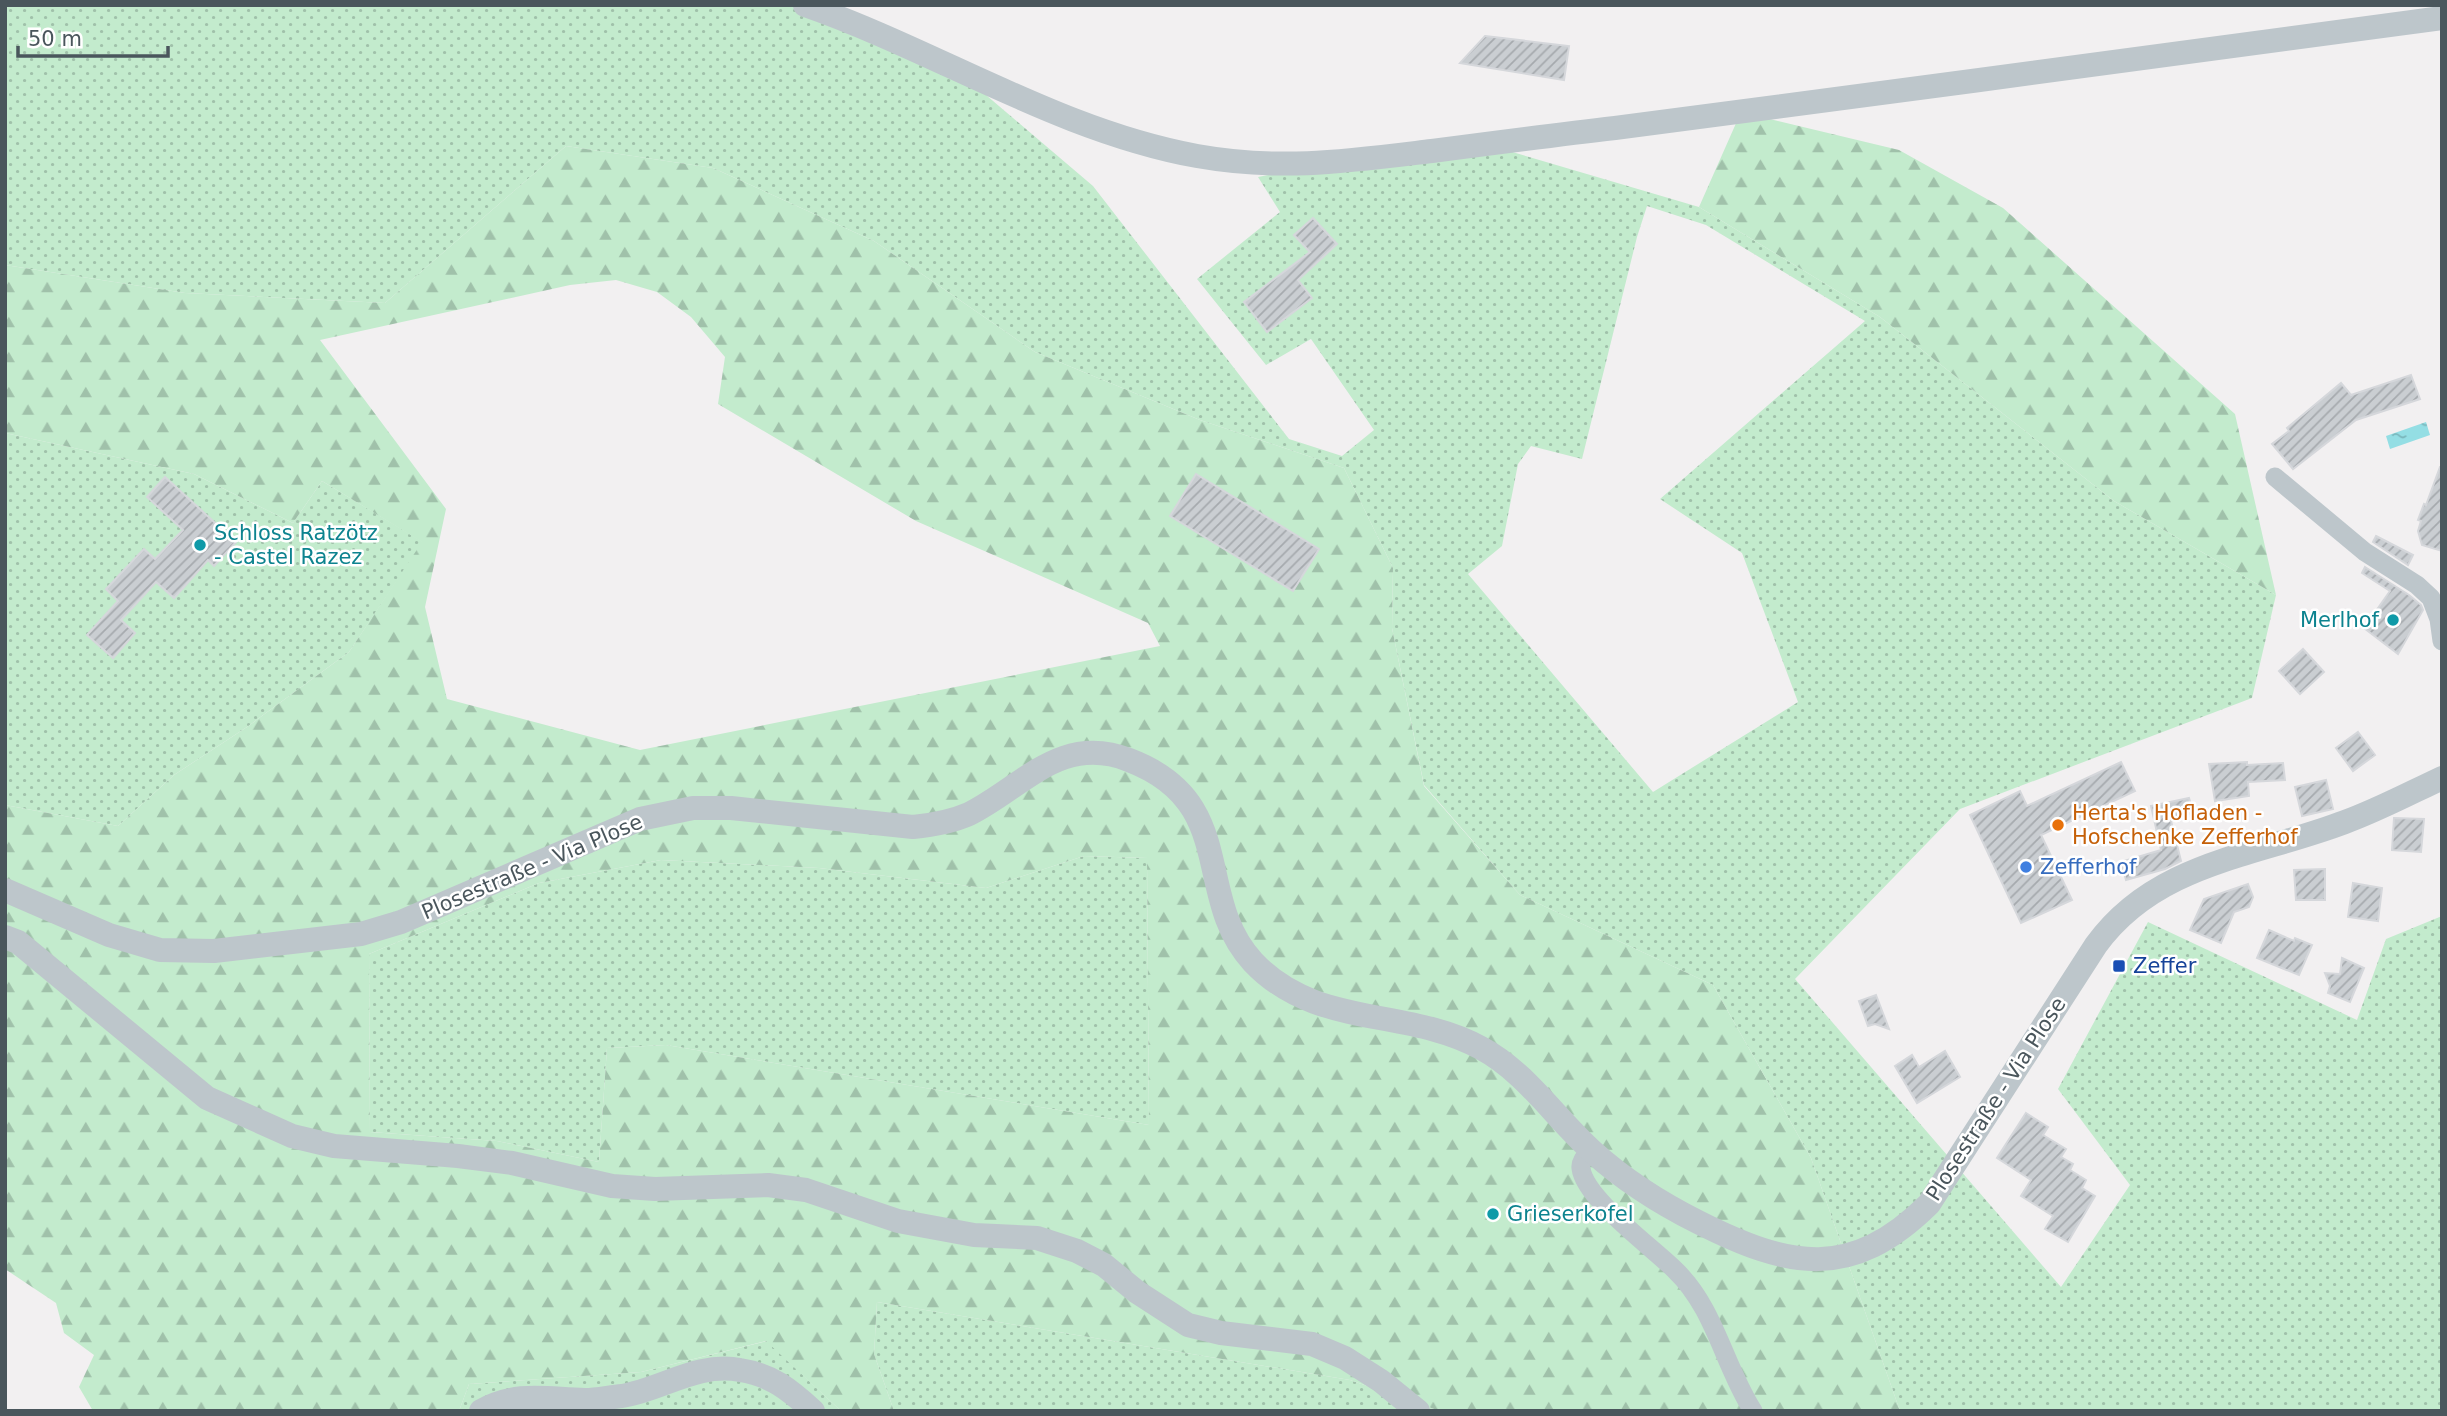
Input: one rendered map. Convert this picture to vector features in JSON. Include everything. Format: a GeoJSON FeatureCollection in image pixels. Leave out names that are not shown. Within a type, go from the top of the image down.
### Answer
{"type":"FeatureCollection","features":[{"type":"Feature","properties":{"kind":"street"},"geometry":{"type":"LineString","coordinates":[[806,5],[1074,121],[1136,142],[1196,156],[1254,164],[1324,164],[1727,114],[2442,18]]}},
{"type":"Feature","properties":{"kind":"street"},"geometry":{"type":"LineString","coordinates":[[2275,477],[2365,552],[2417,585],[2431,598],[2439,619],[2442,641]]}},
{"type":"Feature","properties":{"kind":"street"},"geometry":{"type":"LineString","coordinates":[[2439,619],[2442,592]]}},
{"type":"Feature","properties":{"kind":"street","name":"Plosestraße - Via Plose"},"geometry":{"type":"LineString","coordinates":[[5,890],[109,935],[160,950],[214,951],[361,934],[401,922],[640,819],[693,808],[731,808],[913,827],[940,824],[967,815],[1035,769],[1062,757],[1098,752],[1127,758],[1156,771],[1180,790],[1200,820],[1213,857],[1226,917],[1244,950],[1268,976],[1289,992],[1317,1004],[1437,1031],[1483,1049],[1520,1077],[1591,1150],[1623,1178],[1676,1211],[1724,1236],[1788,1257],[1813,1259],[1840,1257],[1888,1239],[1929,1204],[2096,945],[2134,903],[2157,887],[2182,876],[2250,851],[2346,822],[2442,778]]}},
{"type":"Feature","properties":{"kind":"street"},"geometry":{"type":"LineString","coordinates":[[5,937],[18,942],[207,1098],[292,1136],[334,1146],[512,1163],[612,1186],[655,1189],[768,1185],[806,1190],[898,1221],[974,1235],[1037,1238],[1077,1251],[1104,1265],[1137,1292],[1188,1325],[1221,1333],[1312,1344],[1345,1358],[1381,1381],[1418,1411]]}},
{"type":"Feature","properties":{"kind":"street"},"geometry":{"type":"LineString","coordinates":[[1591,1150],[1582,1161],[1581,1169],[1598,1200],[1678,1272],[1707,1312],[1738,1388],[1753,1411]]}},
{"type":"Feature","properties":{"kind":"street"},"geometry":{"type":"LineString","coordinates":[[481,1411],[494,1403],[522,1396],[586,1400],[625,1395],[699,1371],[737,1369],[766,1376],[793,1392],[813,1411]]}},
{"type":"Feature","properties":{"kind":"green space"},"geometry":{"type":"Polygon","coordinates":[[[5,5],[805,5],[952,66],[1093,186],[1289,439],[1342,456],[1374,430],[1311,339],[1266,365],[1197,279],[1280,212],[1258,177],[1458,136],[1699,207],[1880,317],[2114,501],[2276,595],[2252,698],[1960,809],[1795,979],[2061,1287],[2130,1185],[2058,1089],[2148,922],[2357,1020],[2386,939],[2442,916],[2442,1411],[1900,1411],[1811,1158],[1713,985],[1520,895],[1424,785],[1392,628],[1393,568],[1344,468],[1200,420],[1035,352],[874,241],[713,168],[566,146],[385,303],[185,293],[5,265],[5,5]],[[1647,206],[1582,459],[1531,446],[1518,464],[1502,546],[1468,574],[1653,792],[1798,702],[1742,553],[1660,499],[1865,321],[1706,225],[1647,206]]]}},
{"type":"Feature","properties":{"kind":"green space"},"geometry":{"type":"Polygon","coordinates":[[[1741,112],[1899,150],[2003,208],[2235,414],[2276,595],[2114,501],[1880,317],[1699,207],[1741,112]]]}},
{"type":"Feature","properties":{"kind":"green space"},"geometry":{"type":"Polygon","coordinates":[[[566,146],[713,168],[874,241],[1035,352],[1200,420],[1344,468],[1393,568],[1392,628],[1424,786],[1520,895],[1713,985],[1811,1158],[1900,1411],[1440,1411],[1350,1380],[877,1302],[874,1354],[894,1411],[841,1411],[766,1341],[641,1372],[469,1384],[459,1411],[93,1411],[79,1387],[94,1355],[64,1333],[56,1303],[5,1269],[5,805],[118,826],[174,775],[247,727],[349,652],[422,542],[322,481],[293,523],[194,474],[5,433],[5,265],[185,293],[385,303],[566,146]],[[616,280],[570,285],[320,340],[446,509],[425,607],[447,699],[640,750],[1160,646],[1148,623],[916,521],[718,404],[725,357],[691,317],[657,292],[616,280]],[[1084,856],[986,888],[819,868],[661,860],[539,883],[369,954],[370,1132],[497,1141],[599,1162],[607,1048],[666,1045],[1149,1125],[1147,858],[1084,856]]]}},
{"type":"Feature","properties":{"kind":"green space"},"geometry":{"type":"Polygon","coordinates":[[[5,433],[194,474],[293,523],[322,481],[423,542],[349,652],[247,727],[174,775],[118,826],[5,805],[5,433]]]}},
{"type":"Feature","properties":{"kind":"green space"},"geometry":{"type":"Polygon","coordinates":[[[1084,856],[1147,858],[1149,1125],[666,1045],[607,1048],[599,1162],[497,1141],[370,1132],[369,954],[539,883],[661,860],[819,868],[986,888],[1084,856]]]}},
{"type":"Feature","properties":{"kind":"green space"},"geometry":{"type":"Polygon","coordinates":[[[877,1302],[1350,1380],[1440,1411],[894,1411],[874,1354],[877,1302]]]}},
{"type":"Feature","properties":{"kind":"green space"},"geometry":{"type":"Polygon","coordinates":[[[767,1341],[841,1411],[459,1411],[469,1384],[641,1372],[767,1341]]]}},
{"type":"Feature","properties":{"kind":"water"},"geometry":{"type":"Polygon","coordinates":[[[2426,422],[2430,435],[2390,449],[2386,436],[2426,422]]]}},
{"type":"Feature","properties":{"kind":"building"},"geometry":{"type":"Polygon","coordinates":[[[1485,36],[1569,46],[1564,80],[1460,63],[1485,36]]]}},
{"type":"Feature","properties":{"kind":"building"},"geometry":{"type":"Polygon","coordinates":[[[1313,218],[1337,244],[1298,280],[1312,298],[1267,332],[1244,302],[1310,252],[1294,235],[1313,218]]]}},
{"type":"Feature","properties":{"kind":"building"},"geometry":{"type":"Polygon","coordinates":[[[2411,375],[2420,399],[2356,420],[2293,469],[2272,444],[2341,383],[2351,395],[2411,375]]]}},
{"type":"Feature","properties":{"kind":"building"},"geometry":{"type":"Polygon","coordinates":[[[2440,467],[2442,551],[2422,545],[2418,531],[2421,521],[2418,520],[2440,467]]]}},
{"type":"Feature","properties":{"kind":"building"},"geometry":{"type":"Polygon","coordinates":[[[1196,474],[1319,549],[1293,591],[1170,516],[1196,474]]]}},
{"type":"Feature","properties":{"kind":"building","name":"Schloss Ratzötz - Castel Razez"},"geometry":{"type":"Polygon","coordinates":[[[165,477],[236,542],[214,566],[208,560],[174,598],[156,582],[121,620],[135,633],[113,658],[87,635],[118,601],[106,589],[144,549],[155,559],[183,530],[147,497],[165,477]]]}},
{"type":"Feature","properties":{"kind":"building"},"geometry":{"type":"Polygon","coordinates":[[[2376,536],[2413,555],[2408,565],[2373,542],[2376,536]]]}},
{"type":"Feature","properties":{"kind":"building","name":"Merlhof"},"geometry":{"type":"Polygon","coordinates":[[[2365,567],[2409,595],[2423,610],[2398,654],[2364,628],[2390,591],[2362,573],[2365,567]]]}},
{"type":"Feature","properties":{"kind":"building"},"geometry":{"type":"Polygon","coordinates":[[[2303,649],[2324,672],[2300,694],[2279,671],[2303,649]]]}},
{"type":"Feature","properties":{"kind":"building"},"geometry":{"type":"Polygon","coordinates":[[[2358,732],[2375,755],[2353,771],[2336,748],[2358,732]]]}},
{"type":"Feature","properties":{"kind":"building","name":"Zefferhof"},"geometry":{"type":"Polygon","coordinates":[[[2121,762],[2135,791],[2041,835],[2072,900],[2021,923],[1970,815],[2020,791],[2027,806],[2121,762]]]}},
{"type":"Feature","properties":{"kind":"building"},"geometry":{"type":"Polygon","coordinates":[[[2247,762],[2247,765],[2283,763],[2285,780],[2248,782],[2249,796],[2215,801],[2209,764],[2247,762]]]}},
{"type":"Feature","properties":{"kind":"building"},"geometry":{"type":"Polygon","coordinates":[[[2326,780],[2333,809],[2302,816],[2295,787],[2326,780]]]}},
{"type":"Feature","properties":{"kind":"building"},"geometry":{"type":"Polygon","coordinates":[[[2189,798],[2194,815],[2171,821],[2181,861],[2165,869],[2126,880],[2121,862],[2161,850],[2151,806],[2189,798]]]}},
{"type":"Feature","properties":{"kind":"building"},"geometry":{"type":"Polygon","coordinates":[[[2394,818],[2424,819],[2421,852],[2392,850],[2394,818]]]}},
{"type":"Feature","properties":{"kind":"building"},"geometry":{"type":"Polygon","coordinates":[[[2325,869],[2325,900],[2296,900],[2294,870],[2325,869]]]}},
{"type":"Feature","properties":{"kind":"building"},"geometry":{"type":"Polygon","coordinates":[[[2353,883],[2382,888],[2378,921],[2348,917],[2353,883]]]}},
{"type":"Feature","properties":{"kind":"building"},"geometry":{"type":"Polygon","coordinates":[[[2248,884],[2253,897],[2249,907],[2234,912],[2221,943],[2190,930],[2204,899],[2248,884]]]}},
{"type":"Feature","properties":{"kind":"building"},"geometry":{"type":"Polygon","coordinates":[[[2269,930],[2294,941],[2295,938],[2312,945],[2299,975],[2257,958],[2269,930]]]}},
{"type":"Feature","properties":{"kind":"building"},"geometry":{"type":"Polygon","coordinates":[[[2342,958],[2364,968],[2350,1002],[2328,993],[2330,986],[2325,973],[2340,974],[2342,958]]]}},
{"type":"Feature","properties":{"kind":"building"},"geometry":{"type":"Polygon","coordinates":[[[1876,995],[1889,1029],[1875,1024],[1868,1026],[1859,1001],[1876,995]]]}},
{"type":"Feature","properties":{"kind":"building"},"geometry":{"type":"Polygon","coordinates":[[[1945,1051],[1960,1077],[1917,1103],[1895,1066],[1912,1055],[1919,1067],[1945,1051]]]}},
{"type":"Feature","properties":{"kind":"building"},"geometry":{"type":"Polygon","coordinates":[[[2026,1113],[2048,1127],[2043,1135],[2066,1149],[2061,1157],[2073,1164],[2070,1170],[2086,1180],[2082,1188],[2095,1196],[2068,1242],[2045,1229],[2053,1216],[2021,1196],[2031,1180],[1997,1158],[2026,1113]]]}},
{"type":"Feature","properties":{"kind":"place","name":"Schloss Ratzötz - Castel Razez"},"geometry":{"type":"Point","coordinates":[200,545]}},
{"type":"Feature","properties":{"kind":"place","name":"Merlhof"},"geometry":{"type":"Point","coordinates":[2393,620]}},
{"type":"Feature","properties":{"kind":"place","name":"Herta's Hofladen - Hofschenke Zefferhof"},"geometry":{"type":"Point","coordinates":[2058,825]}},
{"type":"Feature","properties":{"kind":"place","name":"Zefferhof"},"geometry":{"type":"Point","coordinates":[2026,867]}},
{"type":"Feature","properties":{"kind":"place","name":"Zeffer"},"geometry":{"type":"Point","coordinates":[2119,966]}},
{"type":"Feature","properties":{"kind":"place","name":"Grieserkofel"},"geometry":{"type":"Point","coordinates":[1493,1214]}}]}
